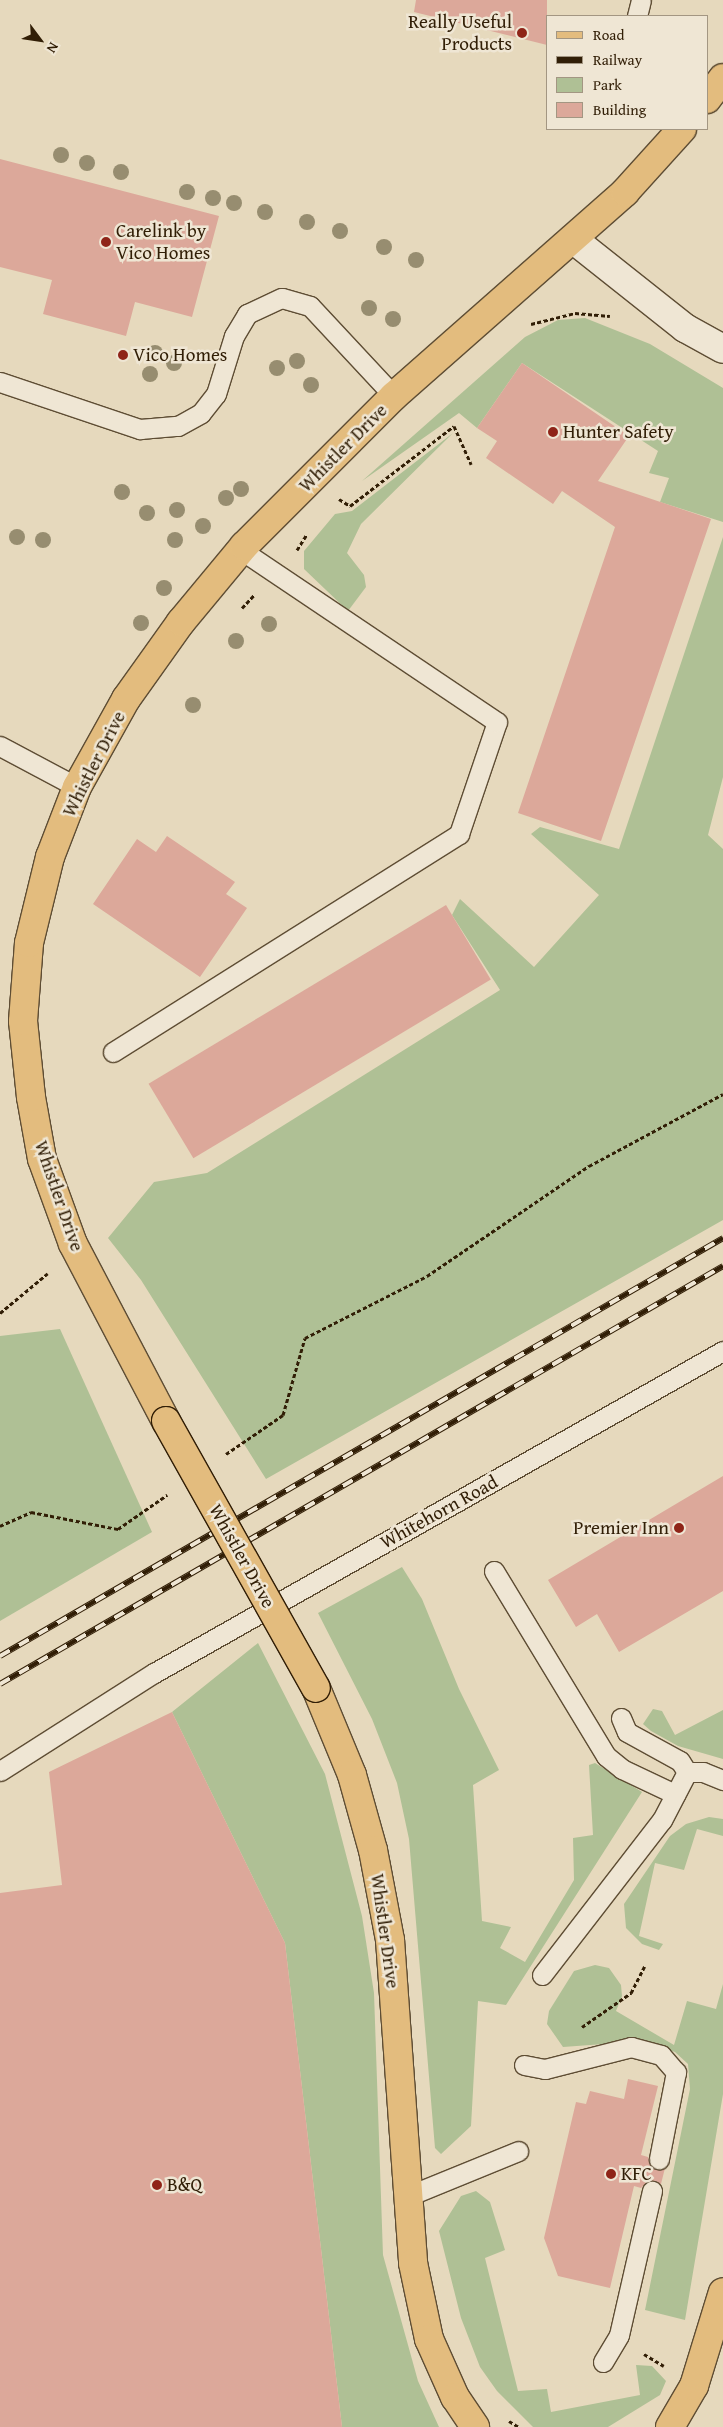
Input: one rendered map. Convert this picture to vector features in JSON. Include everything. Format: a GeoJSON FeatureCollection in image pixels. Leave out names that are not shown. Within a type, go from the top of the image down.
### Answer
{"type":"FeatureCollection","features":[{"type":"Feature","properties":{"kind":"main road"},"geometry":{"type":"LineString","coordinates":[[708,98],[723,78]]}},
{"type":"Feature","properties":{"kind":"main road","name":"Whistler Drive"},"geometry":{"type":"LineString","coordinates":[[475,2427],[455,2397],[429,2339],[412,2263],[390,1940],[373,1850],[352,1776],[316,1688],[166,1421],[73,1244],[42,1159],[23,1021],[29,943],[50,857],[78,787],[126,699],[181,622],[241,550],[394,396],[574,240],[625,192],[681,130]]}},
{"type":"Feature","properties":{"kind":"main road"},"geometry":{"type":"LineString","coordinates":[[670,2427],[694,2386],[723,2292]]}},
{"type":"Feature","properties":{"kind":"street"},"geometry":{"type":"LineString","coordinates":[[574,240],[684,328],[723,349]]}},
{"type":"Feature","properties":{"kind":"lane"},"geometry":{"type":"LineString","coordinates":[[638,15],[641,0]]}},
{"type":"Feature","properties":{"kind":"lane"},"geometry":{"type":"LineString","coordinates":[[0,382],[140,429],[178,426],[201,413],[216,394],[234,336],[248,314],[282,298],[310,306],[394,396]]}},
{"type":"Feature","properties":{"kind":"lane"},"geometry":{"type":"LineString","coordinates":[[112,1052],[459,834],[477,789],[497,722],[274,574],[241,550]]}},
{"type":"Feature","properties":{"kind":"lane"},"geometry":{"type":"LineString","coordinates":[[0,746],[78,787]]}},
{"type":"Feature","properties":{"kind":"lane","name":"Whitehorn Road"},"geometry":{"type":"LineString","coordinates":[[0,1771],[154,1673],[723,1351]]}},
{"type":"Feature","properties":{"kind":"lane"},"geometry":{"type":"LineString","coordinates":[[494,1571],[606,1756],[622,1769],[675,1794]]}},
{"type":"Feature","properties":{"kind":"lane"},"geometry":{"type":"LineString","coordinates":[[622,1718],[628,1732],[680,1761],[687,1772]]}},
{"type":"Feature","properties":{"kind":"lane"},"geometry":{"type":"LineString","coordinates":[[687,1772],[703,1772],[723,1780]]}},
{"type":"Feature","properties":{"kind":"lane"},"geometry":{"type":"LineString","coordinates":[[542,1974],[662,1820],[687,1772]]}},
{"type":"Feature","properties":{"kind":"lane"},"geometry":{"type":"LineString","coordinates":[[524,2065],[545,2069],[631,2047],[661,2055],[676,2072],[659,2159]]}},
{"type":"Feature","properties":{"kind":"lane"},"geometry":{"type":"LineString","coordinates":[[408,2196],[518,2151]]}},
{"type":"Feature","properties":{"kind":"lane"},"geometry":{"type":"LineString","coordinates":[[604,2362],[619,2334],[652,2191]]}},
{"type":"Feature","properties":{"kind":"path"},"geometry":{"type":"LineString","coordinates":[[526,328],[533,322],[576,313],[608,315],[617,320]]}},
{"type":"Feature","properties":{"kind":"path"},"geometry":{"type":"LineString","coordinates":[[336,498],[350,506],[454,426],[471,464]]}},
{"type":"Feature","properties":{"kind":"path"},"geometry":{"type":"LineString","coordinates":[[330,504],[343,491]]}},
{"type":"Feature","properties":{"kind":"path"},"geometry":{"type":"LineString","coordinates":[[239,611],[301,546],[309,531]]}},
{"type":"Feature","properties":{"kind":"path"},"geometry":{"type":"LineString","coordinates":[[305,1338],[427,1276],[589,1166],[723,1094]]}},
{"type":"Feature","properties":{"kind":"path"},"geometry":{"type":"LineString","coordinates":[[0,1314],[40,1281],[73,1244]]}},
{"type":"Feature","properties":{"kind":"path"},"geometry":{"type":"LineString","coordinates":[[561,2064],[575,2035],[594,2015],[630,1993],[646,1966]]}},
{"type":"Feature","properties":{"kind":"path"},"geometry":{"type":"LineString","coordinates":[[619,2334],[667,2368]]}},
{"type":"Feature","properties":{"kind":"green space"},"geometry":{"type":"Polygon","coordinates":[[[585,318],[650,344],[723,388],[723,522],[660,502],[669,478],[649,473],[658,451],[522,363],[477,428],[459,413],[362,481],[525,337],[558,320],[585,318]]]}},
{"type":"Feature","properties":{"kind":"green space"},"geometry":{"type":"Polygon","coordinates":[[[453,433],[361,524],[347,553],[364,575],[366,587],[348,611],[304,569],[304,551],[335,514],[352,511],[453,433]]]}},
{"type":"Feature","properties":{"kind":"green space"},"geometry":{"type":"Polygon","coordinates":[[[723,537],[723,777],[708,835],[723,849],[723,1220],[266,1479],[141,1280],[108,1238],[154,1182],[207,1173],[500,990],[452,915],[460,899],[534,967],[599,895],[531,834],[540,827],[619,849],[723,537]]]}},
{"type":"Feature","properties":{"kind":"green space"},"geometry":{"type":"Polygon","coordinates":[[[60,1329],[152,1532],[0,1621],[0,1336],[60,1329]]]}},
{"type":"Feature","properties":{"kind":"green space"},"geometry":{"type":"Polygon","coordinates":[[[402,1567],[422,1599],[459,1689],[499,1770],[473,1785],[482,1921],[511,1927],[500,1948],[525,1962],[574,1880],[573,1838],[593,1835],[589,1765],[595,1763],[642,1792],[506,2005],[478,2001],[471,2126],[441,2154],[435,2148],[409,1839],[397,1783],[372,1719],[318,1613],[402,1567]]]}},
{"type":"Feature","properties":{"kind":"green space"},"geometry":{"type":"Polygon","coordinates":[[[258,1643],[325,1774],[362,1916],[374,1993],[383,2255],[418,2381],[439,2427],[342,2427],[285,1943],[172,1712],[258,1643]]]}},
{"type":"Feature","properties":{"kind":"green space"},"geometry":{"type":"Polygon","coordinates":[[[653,1709],[662,1711],[675,1735],[723,1710],[723,1759],[678,1746],[651,1731],[643,1724],[653,1709]]]}},
{"type":"Feature","properties":{"kind":"green space"},"geometry":{"type":"Polygon","coordinates":[[[709,1817],[723,1819],[723,1836],[697,1829],[684,1870],[655,1863],[639,1936],[663,1944],[659,1950],[642,1944],[626,1928],[624,1904],[670,1836],[686,1824],[709,1817]]]}},
{"type":"Feature","properties":{"kind":"green space"},"geometry":{"type":"Polygon","coordinates":[[[595,1965],[609,1968],[621,1985],[622,1996],[616,2011],[674,2045],[687,2001],[716,2009],[723,1984],[723,2094],[685,2320],[645,2310],[690,2089],[688,2064],[675,2052],[645,2041],[563,2047],[547,2024],[549,2011],[574,1971],[595,1965]]]}},
{"type":"Feature","properties":{"kind":"green space"},"geometry":{"type":"Polygon","coordinates":[[[476,2191],[490,2202],[505,2250],[485,2258],[518,2391],[547,2389],[551,2412],[640,2395],[636,2365],[652,2366],[666,2381],[660,2395],[608,2427],[533,2427],[497,2391],[480,2367],[461,2318],[439,2231],[461,2196],[476,2191]]]}},
{"type":"Feature","properties":{"kind":"building","name":"Really Useful Products"},"geometry":{"type":"Polygon","coordinates":[[[416,0],[547,0],[546,45],[414,12],[416,0]]]}},
{"type":"Feature","properties":{"kind":"building","name":"Carelink by Vico Homes"},"geometry":{"type":"Polygon","coordinates":[[[0,159],[219,216],[192,317],[135,302],[126,336],[43,314],[52,280],[0,267],[0,159]]]}},
{"type":"Feature","properties":{"kind":"building"},"geometry":{"type":"Polygon","coordinates":[[[522,363],[629,436],[598,481],[711,519],[601,841],[518,813],[615,527],[562,491],[553,504],[486,458],[497,441],[477,428],[522,363]]]}},
{"type":"Feature","properties":{"kind":"building"},"geometry":{"type":"Polygon","coordinates":[[[167,836],[235,882],[226,894],[247,908],[200,977],[93,904],[137,839],[156,852],[167,836]]]}},
{"type":"Feature","properties":{"kind":"building"},"geometry":{"type":"Polygon","coordinates":[[[446,905],[491,980],[193,1158],[149,1084],[446,905]]]}},
{"type":"Feature","properties":{"kind":"building","name":"Premier Inn"},"geometry":{"type":"Polygon","coordinates":[[[723,1476],[723,1591],[619,1652],[597,1614],[576,1627],[548,1580],[723,1476]]]}},
{"type":"Feature","properties":{"kind":"building","name":"B&Q"},"geometry":{"type":"Polygon","coordinates":[[[172,1712],[285,1943],[342,2427],[0,2427],[0,1893],[62,1885],[49,1772],[172,1712]]]}},
{"type":"Feature","properties":{"kind":"building","name":"KFC"},"geometry":{"type":"Polygon","coordinates":[[[628,2079],[658,2086],[641,2155],[648,2157],[652,2168],[665,2168],[661,2184],[649,2180],[641,2188],[634,2186],[610,2288],[558,2276],[544,2238],[576,2102],[586,2104],[590,2091],[624,2099],[628,2079]]]}},
{"type":"Feature","properties":{"kind":"railway"},"geometry":{"type":"LineString","coordinates":[[0,1656],[723,1238]]}},
{"type":"Feature","properties":{"kind":"railway"},"geometry":{"type":"LineString","coordinates":[[0,1684],[723,1266]]}},
{"type":"Feature","properties":{"kind":"place","name":"Really Useful Products"},"geometry":{"type":"Point","coordinates":[522,33]}},
{"type":"Feature","properties":{"kind":"place","name":"Carelink by Vico Homes"},"geometry":{"type":"Point","coordinates":[106,242]}},
{"type":"Feature","properties":{"kind":"place","name":"Vico Homes"},"geometry":{"type":"Point","coordinates":[123,355]}},
{"type":"Feature","properties":{"kind":"place","name":"Hunter Safety"},"geometry":{"type":"Point","coordinates":[553,432]}},
{"type":"Feature","properties":{"kind":"place","name":"Premier Inn"},"geometry":{"type":"Point","coordinates":[679,1528]}},
{"type":"Feature","properties":{"kind":"place","name":"KFC"},"geometry":{"type":"Point","coordinates":[611,2174]}},
{"type":"Feature","properties":{"kind":"place","name":"B&Q"},"geometry":{"type":"Point","coordinates":[157,2185]}}]}
